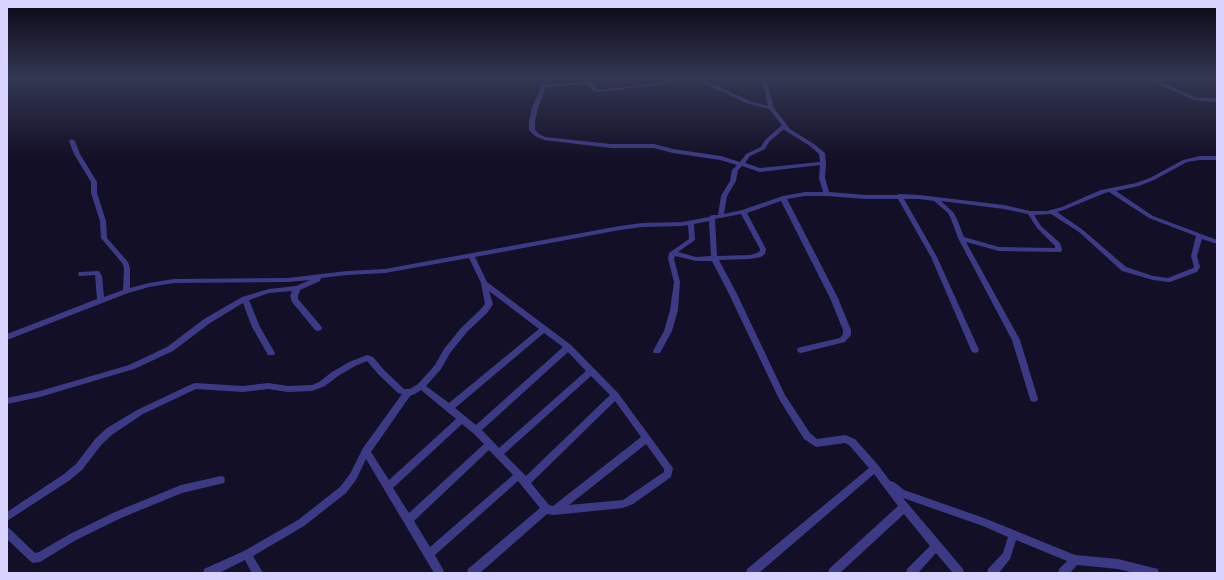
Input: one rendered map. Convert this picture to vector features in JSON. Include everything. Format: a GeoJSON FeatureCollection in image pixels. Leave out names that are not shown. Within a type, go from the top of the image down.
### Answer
{"type":"FeatureCollection","features":[{"type":"Feature","properties":{"kind":"street"},"geometry":{"type":"LineString","coordinates":[[536,105],[532,121],[532,130],[537,135],[544,138],[618,146],[654,146],[673,151],[721,158],[754,169],[765,170],[824,163]]}},
{"type":"Feature","properties":{"kind":"street"},"geometry":{"type":"LineString","coordinates":[[760,105],[771,108]]}},
{"type":"Feature","properties":{"kind":"street"},"geometry":{"type":"LineString","coordinates":[[770,105],[788,130],[822,154],[824,163],[822,178],[826,194]]}},
{"type":"Feature","properties":{"kind":"street"},"geometry":{"type":"LineString","coordinates":[[721,216],[724,196],[733,181],[734,170],[747,158],[748,155],[764,148],[766,141],[784,126]]}},
{"type":"Feature","properties":{"kind":"street"},"geometry":{"type":"LineString","coordinates":[[72,141],[77,154],[94,182],[94,193],[103,221],[104,238],[125,262],[127,268],[126,291]]}},
{"type":"Feature","properties":{"kind":"street"},"geometry":{"type":"LineString","coordinates":[[7,337],[126,291],[174,281],[283,280],[324,277],[347,273],[385,271],[620,228],[691,222],[743,212],[783,198],[805,194],[866,197],[899,196],[994,206],[1030,213],[1052,212],[1111,190],[1137,185],[1152,180],[1185,161],[1200,158],[1217,158]]}},
{"type":"Feature","properties":{"kind":"street"},"geometry":{"type":"LineString","coordinates":[[1111,190],[1151,217],[1217,242]]}},
{"type":"Feature","properties":{"kind":"street"},"geometry":{"type":"LineString","coordinates":[[899,196],[934,257],[975,350]]}},
{"type":"Feature","properties":{"kind":"street"},"geometry":{"type":"LineString","coordinates":[[783,198],[834,298],[847,330],[847,335],[842,340],[801,350]]}},
{"type":"Feature","properties":{"kind":"street"},"geometry":{"type":"LineString","coordinates":[[937,201],[952,215],[961,238],[1016,340],[1034,399]]}},
{"type":"Feature","properties":{"kind":"street"},"geometry":{"type":"LineString","coordinates":[[672,253],[696,259],[750,257],[763,252],[763,249],[743,212]]}},
{"type":"Feature","properties":{"kind":"street"},"geometry":{"type":"LineString","coordinates":[[1052,212],[1081,231],[1124,269],[1135,274],[1153,278],[1168,280],[1195,270],[1197,267],[1194,256],[1198,236]]}},
{"type":"Feature","properties":{"kind":"street"},"geometry":{"type":"LineString","coordinates":[[961,238],[997,249],[1058,250],[1058,245],[1039,227],[1030,213]]}},
{"type":"Feature","properties":{"kind":"street"},"geometry":{"type":"LineString","coordinates":[[712,217],[714,258],[733,294],[782,397],[807,436],[816,443],[845,439],[852,442],[875,468],[904,507],[959,573]]}},
{"type":"Feature","properties":{"kind":"street"},"geometry":{"type":"LineString","coordinates":[[657,351],[668,331],[674,310],[677,282],[671,259],[672,253],[692,240],[691,222]]}},
{"type":"Feature","properties":{"kind":"street"},"geometry":{"type":"LineString","coordinates":[[208,573],[247,554],[301,523],[343,490],[353,477],[366,451],[407,393],[412,392],[421,386],[438,367],[451,346],[464,330],[484,311],[489,304],[484,283],[471,256]]}},
{"type":"Feature","properties":{"kind":"street"},"geometry":{"type":"LineString","coordinates":[[81,274],[96,273],[99,276],[101,301]]}},
{"type":"Feature","properties":{"kind":"street"},"geometry":{"type":"LineString","coordinates":[[7,401],[40,394],[131,367],[170,350],[207,321],[245,299],[269,291],[297,288],[324,277]]}},
{"type":"Feature","properties":{"kind":"street"},"geometry":{"type":"LineString","coordinates":[[484,283],[568,347],[615,395],[669,468],[668,474],[630,502],[623,504],[550,510]]}},
{"type":"Feature","properties":{"kind":"street"},"geometry":{"type":"LineString","coordinates":[[297,288],[294,296],[295,300],[318,328]]}},
{"type":"Feature","properties":{"kind":"street"},"geometry":{"type":"LineString","coordinates":[[245,299],[256,327],[271,353]]}},
{"type":"Feature","properties":{"kind":"street"},"geometry":{"type":"LineString","coordinates":[[449,408],[544,329]]}},
{"type":"Feature","properties":{"kind":"street"},"geometry":{"type":"LineString","coordinates":[[476,430],[568,347]]}},
{"type":"Feature","properties":{"kind":"street"},"geometry":{"type":"LineString","coordinates":[[7,517],[79,467],[99,441],[110,431],[140,412],[195,386],[243,389],[268,386],[288,389],[312,388],[322,384],[352,364],[370,358],[390,381],[407,393]]}},
{"type":"Feature","properties":{"kind":"street"},"geometry":{"type":"LineString","coordinates":[[499,453],[592,371]]}},
{"type":"Feature","properties":{"kind":"street"},"geometry":{"type":"LineString","coordinates":[[421,386],[476,430],[499,453],[550,510]]}},
{"type":"Feature","properties":{"kind":"street"},"geometry":{"type":"LineString","coordinates":[[525,483],[615,395]]}},
{"type":"Feature","properties":{"kind":"street"},"geometry":{"type":"LineString","coordinates":[[388,487],[462,419]]}},
{"type":"Feature","properties":{"kind":"street"},"geometry":{"type":"LineString","coordinates":[[472,573],[550,510],[647,438]]}},
{"type":"Feature","properties":{"kind":"street"},"geometry":{"type":"LineString","coordinates":[[408,520],[490,444]]}},
{"type":"Feature","properties":{"kind":"street"},"geometry":{"type":"LineString","coordinates":[[366,451],[440,573]]}},
{"type":"Feature","properties":{"kind":"street"},"geometry":{"type":"LineString","coordinates":[[751,573],[875,468]]}},
{"type":"Feature","properties":{"kind":"street"},"geometry":{"type":"LineString","coordinates":[[429,554],[519,475]]}},
{"type":"Feature","properties":{"kind":"street"},"geometry":{"type":"LineString","coordinates":[[7,532],[34,558],[40,557],[73,537],[125,512],[181,489],[221,480]]}},
{"type":"Feature","properties":{"kind":"street"},"geometry":{"type":"LineString","coordinates":[[885,482],[901,493],[984,522],[1075,560],[1118,564],[1154,573]]}},
{"type":"Feature","properties":{"kind":"street"},"geometry":{"type":"LineString","coordinates":[[833,573],[904,507]]}},
{"type":"Feature","properties":{"kind":"street"},"geometry":{"type":"LineString","coordinates":[[992,573],[1007,556],[1014,534]]}},
{"type":"Feature","properties":{"kind":"street"},"geometry":{"type":"LineString","coordinates":[[911,573],[936,547]]}},
{"type":"Feature","properties":{"kind":"street"},"geometry":{"type":"LineString","coordinates":[[247,554],[258,573]]}},
{"type":"Feature","properties":{"kind":"street"},"geometry":{"type":"LineString","coordinates":[[1063,573],[1075,560]]}}]}
